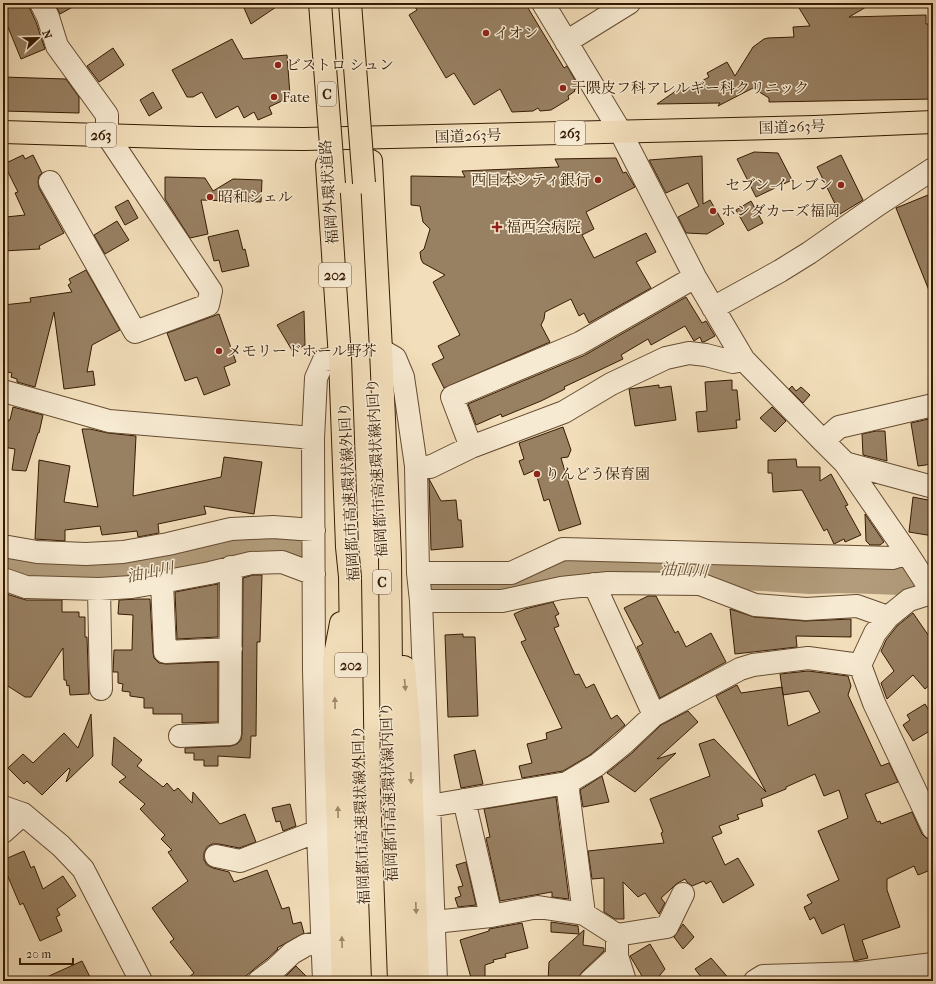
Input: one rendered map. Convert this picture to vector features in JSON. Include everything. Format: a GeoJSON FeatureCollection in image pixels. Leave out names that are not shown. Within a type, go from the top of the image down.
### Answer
{"type":"FeatureCollection","features":[{"type":"Feature","properties":{"kind":"highway","name":"福岡外環状道路"},"geometry":{"type":"LineString","coordinates":[[316,3],[340,358],[347,547],[350,577],[353,784],[360,981]]}},
{"type":"Feature","properties":{"kind":"highway","name":"福岡都市高速環状線外回り"},"geometry":{"type":"LineString","coordinates":[[320,3],[334,184],[352,538],[366,981]]}},
{"type":"Feature","properties":{"kind":"highway","name":"福岡都市高速環状線内回り"},"geometry":{"type":"LineString","coordinates":[[350,3],[364,183],[380,520],[395,981]]}},
{"type":"Feature","properties":{"kind":"highway"},"geometry":{"type":"LineString","coordinates":[[357,3],[369,138],[381,350],[390,557],[389,591],[392,789],[399,981]]}},
{"type":"Feature","properties":{"kind":"highway","name":"国道263号"},"geometry":{"type":"LineString","coordinates":[[3,132],[199,138],[326,139],[814,127],[933,122]]}},
{"type":"Feature","properties":{"kind":"highway"},"geometry":{"type":"LineString","coordinates":[[343,981],[335,742],[334,660],[350,577]]}},
{"type":"Feature","properties":{"kind":"highway"},"geometry":{"type":"LineString","coordinates":[[389,591],[403,652],[410,739],[418,981]]}},
{"type":"Feature","properties":{"kind":"street"},"geometry":{"type":"LineString","coordinates":[[42,3],[57,46],[107,115],[107,135],[211,291],[208,305],[135,332],[50,182]]}},
{"type":"Feature","properties":{"kind":"street"},"geometry":{"type":"LineString","coordinates":[[543,3],[620,131],[695,277],[744,360],[845,463],[907,553],[926,570],[932,592],[909,600],[888,617],[874,633],[860,665],[874,703],[933,828]]}},
{"type":"Feature","properties":{"kind":"street"},"geometry":{"type":"LineString","coordinates":[[566,42],[629,3]]}},
{"type":"Feature","properties":{"kind":"street"},"geometry":{"type":"LineString","coordinates":[[713,308],[780,272],[933,169]]}},
{"type":"Feature","properties":{"kind":"street"},"geometry":{"type":"LineString","coordinates":[[472,447],[452,397],[580,343],[695,277]]}},
{"type":"Feature","properties":{"kind":"street"},"geometry":{"type":"LineString","coordinates":[[381,350],[394,358],[403,377],[416,466],[418,573],[421,601],[436,981]]}},
{"type":"Feature","properties":{"kind":"street"},"geometry":{"type":"LineString","coordinates":[[416,466],[430,467],[472,447],[564,412],[611,384],[666,358],[689,353],[706,355],[733,362],[744,360]]}},
{"type":"Feature","properties":{"kind":"street"},"geometry":{"type":"LineString","coordinates":[[324,981],[314,678],[313,438],[316,378],[324,360],[340,358]]}},
{"type":"Feature","properties":{"kind":"street"},"geometry":{"type":"LineString","coordinates":[[3,391],[109,421],[313,438]]}},
{"type":"Feature","properties":{"kind":"street"},"geometry":{"type":"LineString","coordinates":[[823,441],[839,427],[933,405]]}},
{"type":"Feature","properties":{"kind":"street"},"geometry":{"type":"LineString","coordinates":[[845,463],[933,487]]}},
{"type":"Feature","properties":{"kind":"street"},"geometry":{"type":"LineString","coordinates":[[3,546],[37,552],[86,554],[123,552],[168,544],[231,529],[273,527],[314,530]]}},
{"type":"Feature","properties":{"kind":"street"},"geometry":{"type":"LineString","coordinates":[[418,573],[511,573],[563,549],[893,558],[907,553]]}},
{"type":"Feature","properties":{"kind":"street"},"geometry":{"type":"LineString","coordinates":[[3,579],[26,587],[99,589],[162,582],[210,573],[251,563],[282,562],[314,571]]}},
{"type":"Feature","properties":{"kind":"street"},"geometry":{"type":"LineString","coordinates":[[180,736],[230,734],[231,567]]}},
{"type":"Feature","properties":{"kind":"street"},"geometry":{"type":"LineString","coordinates":[[162,582],[165,652],[231,649]]}},
{"type":"Feature","properties":{"kind":"street"},"geometry":{"type":"LineString","coordinates":[[421,601],[502,602],[561,588],[608,583],[700,584],[755,605],[806,609],[857,606],[888,617]]}},
{"type":"Feature","properties":{"kind":"street"},"geometry":{"type":"LineString","coordinates":[[594,584],[654,715]]}},
{"type":"Feature","properties":{"kind":"street"},"geometry":{"type":"LineString","coordinates":[[99,589],[100,689]]}},
{"type":"Feature","properties":{"kind":"street"},"geometry":{"type":"LineString","coordinates":[[429,806],[567,783],[597,765],[623,744],[654,715],[740,669],[754,665],[808,658],[860,665]]}},
{"type":"Feature","properties":{"kind":"street"},"geometry":{"type":"LineString","coordinates":[[567,783],[584,914]]}},
{"type":"Feature","properties":{"kind":"street"},"geometry":{"type":"LineString","coordinates":[[464,800],[491,916]]}},
{"type":"Feature","properties":{"kind":"street"},"geometry":{"type":"LineString","coordinates":[[3,806],[23,814],[61,846],[84,869],[141,981]]}},
{"type":"Feature","properties":{"kind":"street"},"geometry":{"type":"LineString","coordinates":[[3,832],[23,814]]}},
{"type":"Feature","properties":{"kind":"street"},"geometry":{"type":"LineString","coordinates":[[216,856],[240,861],[318,831]]}},
{"type":"Feature","properties":{"kind":"street"},"geometry":{"type":"LineString","coordinates":[[434,922],[491,916],[538,906],[584,914],[617,935],[667,927],[683,894]]}},
{"type":"Feature","properties":{"kind":"street"},"geometry":{"type":"LineString","coordinates":[[617,935],[617,956],[624,981]]}},
{"type":"Feature","properties":{"kind":"street"},"geometry":{"type":"LineString","coordinates":[[259,981],[292,953],[306,945],[323,942]]}},
{"type":"Feature","properties":{"kind":"street"},"geometry":{"type":"LineString","coordinates":[[590,981],[617,956]]}},
{"type":"Feature","properties":{"kind":"street"},"geometry":{"type":"LineString","coordinates":[[755,981],[762,976],[860,977],[933,964]]}},
{"type":"Feature","properties":{"kind":"building"},"geometry":{"type":"Polygon","coordinates":[[[3,3],[29,3],[45,49],[21,59],[3,15],[3,3]]]}},
{"type":"Feature","properties":{"kind":"building"},"geometry":{"type":"Polygon","coordinates":[[[55,3],[80,3],[60,14],[55,3]]]}},
{"type":"Feature","properties":{"kind":"building"},"geometry":{"type":"Polygon","coordinates":[[[251,3],[282,3],[251,24],[244,8],[251,3]]]}},
{"type":"Feature","properties":{"kind":"building","name":"イオン"},"geometry":{"type":"Polygon","coordinates":[[[412,3],[525,3],[564,68],[567,66],[579,87],[568,96],[569,99],[551,110],[540,111],[538,108],[533,111],[512,112],[500,89],[474,105],[454,73],[446,78],[409,15],[417,10],[412,3]]]}},
{"type":"Feature","properties":{"kind":"building"},"geometry":{"type":"Polygon","coordinates":[[[796,3],[873,3],[849,17],[926,15],[926,24],[933,24],[933,99],[769,102],[769,98],[753,88],[718,106],[720,103],[657,104],[683,86],[686,90],[709,77],[707,73],[727,62],[735,76],[753,47],[764,39],[794,37],[793,27],[810,26],[796,3]]]}},
{"type":"Feature","properties":{"kind":"building"},"geometry":{"type":"Polygon","coordinates":[[[232,39],[243,59],[287,55],[290,95],[286,99],[269,107],[272,114],[258,120],[254,112],[244,118],[238,106],[216,118],[202,92],[193,97],[187,97],[172,70],[232,39]]]}},
{"type":"Feature","properties":{"kind":"building"},"geometry":{"type":"Polygon","coordinates":[[[113,48],[124,65],[99,82],[87,66],[113,48]]]}},
{"type":"Feature","properties":{"kind":"building"},"geometry":{"type":"Polygon","coordinates":[[[3,77],[66,79],[79,97],[79,113],[3,111],[3,77]]]}},
{"type":"Feature","properties":{"kind":"building"},"geometry":{"type":"Polygon","coordinates":[[[153,92],[162,108],[149,116],[140,100],[153,92]]]}},
{"type":"Feature","properties":{"kind":"building"},"geometry":{"type":"Polygon","coordinates":[[[754,152],[778,153],[792,180],[756,197],[737,159],[754,152]]]}},
{"type":"Feature","properties":{"kind":"building"},"geometry":{"type":"Polygon","coordinates":[[[23,155],[25,159],[33,155],[42,173],[39,176],[39,188],[64,233],[39,246],[40,249],[3,251],[3,235],[8,235],[6,217],[25,215],[15,193],[18,192],[4,164],[23,155]]]}},
{"type":"Feature","properties":{"kind":"building","name":"セブン-イレブン"},"geometry":{"type":"Polygon","coordinates":[[[841,155],[863,200],[840,214],[817,167],[841,155]]]}},
{"type":"Feature","properties":{"kind":"building"},"geometry":{"type":"Polygon","coordinates":[[[702,156],[703,204],[710,200],[724,224],[707,234],[686,233],[678,217],[699,206],[688,183],[666,193],[649,160],[702,156]]]}},
{"type":"Feature","properties":{"kind":"building","name":"福西会病院"},"geometry":{"type":"Polygon","coordinates":[[[616,158],[623,173],[626,172],[635,187],[586,212],[594,229],[582,235],[594,258],[646,233],[656,252],[636,262],[651,288],[589,323],[584,313],[579,316],[571,299],[545,312],[541,325],[550,342],[444,388],[432,364],[444,358],[438,346],[460,335],[433,282],[445,275],[423,263],[421,259],[420,252],[424,249],[430,229],[423,222],[420,206],[411,205],[411,176],[465,177],[462,171],[559,167],[555,159],[616,158]]]}},
{"type":"Feature","properties":{"kind":"building"},"geometry":{"type":"Polygon","coordinates":[[[165,177],[205,178],[213,191],[233,179],[262,180],[261,202],[201,200],[208,234],[190,238],[165,199],[165,177]]]}},
{"type":"Feature","properties":{"kind":"building"},"geometry":{"type":"Polygon","coordinates":[[[933,193],[933,297],[932,298],[896,208],[933,193]]]}},
{"type":"Feature","properties":{"kind":"building"},"geometry":{"type":"Polygon","coordinates":[[[128,200],[138,218],[125,225],[115,207],[128,200]]]}},
{"type":"Feature","properties":{"kind":"building"},"geometry":{"type":"Polygon","coordinates":[[[751,201],[763,223],[748,231],[736,210],[751,201]]]}},
{"type":"Feature","properties":{"kind":"building"},"geometry":{"type":"Polygon","coordinates":[[[117,221],[129,240],[105,254],[94,235],[117,221]]]}},
{"type":"Feature","properties":{"kind":"building"},"geometry":{"type":"Polygon","coordinates":[[[238,230],[249,266],[222,272],[219,260],[214,261],[208,237],[238,230]]]}},
{"type":"Feature","properties":{"kind":"building"},"geometry":{"type":"Polygon","coordinates":[[[86,270],[120,330],[92,345],[87,372],[93,371],[95,385],[64,389],[54,312],[35,387],[17,382],[17,379],[11,377],[12,373],[3,371],[3,305],[31,302],[30,298],[72,292],[68,285],[71,283],[69,279],[86,270]]]}},
{"type":"Feature","properties":{"kind":"building"},"geometry":{"type":"Polygon","coordinates":[[[686,297],[702,323],[706,321],[715,336],[704,342],[702,342],[700,337],[694,341],[685,326],[651,345],[648,339],[621,355],[623,359],[564,387],[565,389],[541,401],[502,417],[501,414],[476,425],[468,404],[585,355],[686,297]]]}},
{"type":"Feature","properties":{"kind":"building"},"geometry":{"type":"Polygon","coordinates":[[[304,311],[305,345],[293,352],[277,325],[304,311]]]}},
{"type":"Feature","properties":{"kind":"building"},"geometry":{"type":"Polygon","coordinates":[[[219,314],[236,362],[224,367],[230,385],[204,395],[197,377],[185,381],[167,333],[219,314]]]}},
{"type":"Feature","properties":{"kind":"building"},"geometry":{"type":"Polygon","coordinates":[[[732,380],[732,390],[737,390],[740,420],[736,420],[737,428],[698,432],[696,412],[707,411],[705,382],[732,380]]]}},
{"type":"Feature","properties":{"kind":"building"},"geometry":{"type":"Polygon","coordinates":[[[659,385],[659,388],[671,386],[676,420],[635,426],[629,389],[659,385]]]}},
{"type":"Feature","properties":{"kind":"building"},"geometry":{"type":"Polygon","coordinates":[[[792,386],[796,391],[801,387],[810,395],[803,403],[789,389],[792,386]]]}},
{"type":"Feature","properties":{"kind":"building"},"geometry":{"type":"Polygon","coordinates":[[[13,407],[43,415],[39,433],[26,471],[12,470],[15,449],[3,447],[8,420],[10,420],[13,407]]]}},
{"type":"Feature","properties":{"kind":"building"},"geometry":{"type":"Polygon","coordinates":[[[772,407],[786,421],[775,432],[760,418],[772,407]]]}},
{"type":"Feature","properties":{"kind":"building"},"geometry":{"type":"Polygon","coordinates":[[[933,418],[933,462],[918,466],[911,423],[933,418]]]}},
{"type":"Feature","properties":{"kind":"building"},"geometry":{"type":"Polygon","coordinates":[[[563,427],[571,450],[568,457],[561,458],[581,524],[559,531],[549,499],[544,501],[535,470],[524,475],[519,461],[524,459],[519,443],[563,427]]]}},
{"type":"Feature","properties":{"kind":"building"},"geometry":{"type":"Polygon","coordinates":[[[82,429],[136,436],[133,496],[221,477],[224,457],[262,462],[254,514],[204,506],[206,514],[158,524],[159,533],[138,537],[137,531],[102,535],[100,526],[65,530],[65,541],[35,539],[39,460],[70,466],[64,502],[98,507],[82,429]]]}},
{"type":"Feature","properties":{"kind":"building"},"geometry":{"type":"Polygon","coordinates":[[[885,431],[887,461],[863,455],[862,434],[885,431]]]}},
{"type":"Feature","properties":{"kind":"building"},"geometry":{"type":"Polygon","coordinates":[[[796,459],[797,467],[820,467],[820,481],[831,474],[848,505],[845,506],[861,535],[845,542],[844,539],[834,544],[827,529],[824,531],[802,490],[773,492],[772,473],[768,473],[768,460],[796,459]]]}},
{"type":"Feature","properties":{"kind":"building"},"geometry":{"type":"Polygon","coordinates":[[[429,479],[441,501],[456,500],[458,520],[461,520],[463,547],[431,550],[429,479]]]}},
{"type":"Feature","properties":{"kind":"building"},"geometry":{"type":"Polygon","coordinates":[[[913,497],[933,501],[933,536],[909,532],[913,497]]]}},
{"type":"Feature","properties":{"kind":"building"},"geometry":{"type":"Polygon","coordinates":[[[865,514],[884,542],[880,545],[870,545],[866,541],[865,514]]]}},
{"type":"Feature","properties":{"kind":"building"},"geometry":{"type":"Polygon","coordinates":[[[253,575],[262,575],[260,642],[257,642],[256,736],[251,736],[250,758],[218,756],[218,766],[204,766],[204,760],[194,760],[194,753],[185,753],[185,748],[231,746],[237,744],[241,740],[243,578],[253,575]]]}},
{"type":"Feature","properties":{"kind":"building"},"geometry":{"type":"Polygon","coordinates":[[[218,584],[218,637],[177,639],[175,592],[218,584]]]}},
{"type":"Feature","properties":{"kind":"building"},"geometry":{"type":"Polygon","coordinates":[[[3,593],[26,600],[62,600],[62,612],[79,612],[79,617],[85,617],[89,694],[70,695],[69,685],[67,686],[66,680],[64,680],[63,648],[31,697],[25,697],[3,683],[3,593]]]}},
{"type":"Feature","properties":{"kind":"building"},"geometry":{"type":"Polygon","coordinates":[[[648,596],[656,596],[675,633],[678,631],[686,647],[711,633],[726,662],[660,698],[637,647],[643,644],[624,608],[648,596]]]}},
{"type":"Feature","properties":{"kind":"building"},"geometry":{"type":"Polygon","coordinates":[[[150,599],[153,653],[154,658],[159,663],[218,662],[218,722],[182,723],[182,714],[153,714],[153,708],[144,708],[144,698],[130,696],[130,692],[122,691],[123,684],[118,683],[118,672],[113,672],[114,650],[132,650],[133,615],[118,614],[119,600],[150,599]]]}},
{"type":"Feature","properties":{"kind":"building"},"geometry":{"type":"Polygon","coordinates":[[[553,602],[559,614],[555,616],[559,626],[554,628],[575,675],[579,674],[586,688],[594,684],[611,719],[617,715],[625,725],[590,755],[563,771],[522,778],[519,766],[532,763],[527,744],[547,739],[546,733],[562,728],[521,642],[526,640],[514,614],[525,609],[553,602]]]}},
{"type":"Feature","properties":{"kind":"building"},"geometry":{"type":"Polygon","coordinates":[[[730,609],[754,617],[805,621],[851,619],[851,637],[796,636],[797,647],[735,654],[730,609]]]}},
{"type":"Feature","properties":{"kind":"building"},"geometry":{"type":"Polygon","coordinates":[[[913,613],[933,642],[933,682],[925,689],[913,675],[887,699],[881,683],[894,671],[881,651],[886,640],[897,626],[913,613]]]}},
{"type":"Feature","properties":{"kind":"building"},"geometry":{"type":"Polygon","coordinates":[[[463,634],[463,637],[475,637],[478,716],[448,717],[445,635],[463,634]]]}},
{"type":"Feature","properties":{"kind":"building"},"geometry":{"type":"Polygon","coordinates":[[[808,671],[848,676],[851,686],[848,695],[881,766],[889,763],[898,782],[865,794],[877,822],[880,821],[881,824],[912,812],[922,834],[926,838],[933,840],[933,869],[918,875],[914,866],[887,879],[887,890],[900,927],[862,940],[868,958],[854,961],[844,924],[822,934],[814,917],[810,920],[804,907],[812,903],[807,895],[839,880],[818,831],[848,818],[839,790],[824,796],[815,774],[786,787],[786,789],[761,799],[763,806],[737,815],[739,819],[719,826],[722,833],[712,837],[725,865],[738,858],[754,885],[723,903],[711,881],[706,884],[704,881],[692,886],[685,879],[676,884],[661,898],[665,903],[659,914],[645,893],[638,897],[623,882],[624,919],[615,919],[604,912],[604,878],[592,879],[588,851],[664,843],[661,833],[663,832],[650,799],[710,776],[699,744],[714,739],[766,792],[716,696],[737,685],[741,693],[782,687],[780,674],[808,671]],[[809,691],[783,695],[788,726],[820,712],[809,691]]]}},
{"type":"Feature","properties":{"kind":"building"},"geometry":{"type":"Polygon","coordinates":[[[925,704],[933,717],[933,729],[913,741],[903,725],[910,720],[907,715],[925,704]]]}},
{"type":"Feature","properties":{"kind":"building"},"geometry":{"type":"Polygon","coordinates":[[[688,711],[698,722],[657,759],[676,753],[635,792],[607,773],[632,753],[661,725],[688,711]]]}},
{"type":"Feature","properties":{"kind":"building"},"geometry":{"type":"Polygon","coordinates":[[[91,714],[93,756],[66,782],[70,770],[69,768],[42,795],[27,781],[24,784],[8,768],[23,754],[33,763],[64,733],[78,748],[91,714]]]}},
{"type":"Feature","properties":{"kind":"building"},"geometry":{"type":"Polygon","coordinates":[[[114,737],[142,760],[137,766],[163,787],[167,783],[174,791],[178,788],[192,803],[193,792],[220,824],[245,814],[256,842],[239,848],[212,844],[207,847],[204,853],[204,860],[207,865],[213,868],[229,872],[234,882],[267,870],[282,909],[289,907],[293,924],[301,922],[304,933],[277,948],[278,949],[267,959],[240,981],[184,981],[194,973],[170,942],[174,939],[152,908],[188,881],[168,852],[172,850],[161,839],[165,835],[140,809],[145,804],[119,782],[126,777],[112,765],[114,737]]]}},
{"type":"Feature","properties":{"kind":"building"},"geometry":{"type":"Polygon","coordinates":[[[475,750],[483,784],[461,788],[454,755],[475,750]]]}},
{"type":"Feature","properties":{"kind":"building"},"geometry":{"type":"Polygon","coordinates":[[[602,776],[609,802],[583,807],[580,790],[602,776]]]}},
{"type":"Feature","properties":{"kind":"building"},"geometry":{"type":"Polygon","coordinates":[[[556,797],[569,899],[552,897],[552,892],[500,901],[486,838],[490,837],[484,809],[556,797]]]}},
{"type":"Feature","properties":{"kind":"building"},"geometry":{"type":"Polygon","coordinates":[[[290,804],[296,826],[283,831],[280,821],[276,822],[272,808],[290,804]]]}},
{"type":"Feature","properties":{"kind":"building"},"geometry":{"type":"Polygon","coordinates":[[[24,851],[31,868],[34,866],[43,889],[63,876],[76,896],[57,909],[60,915],[56,917],[62,931],[40,941],[23,903],[20,905],[3,865],[3,860],[24,851]]]}},
{"type":"Feature","properties":{"kind":"building"},"geometry":{"type":"Polygon","coordinates":[[[466,862],[476,905],[458,907],[455,898],[461,896],[458,887],[463,886],[456,865],[466,862]]]}},
{"type":"Feature","properties":{"kind":"building"},"geometry":{"type":"Polygon","coordinates":[[[551,922],[578,926],[579,934],[551,932],[551,922]]]}},
{"type":"Feature","properties":{"kind":"building"},"geometry":{"type":"Polygon","coordinates":[[[522,923],[528,948],[505,954],[506,957],[493,960],[494,962],[485,965],[485,981],[472,981],[460,940],[489,931],[489,929],[522,923]]]}},
{"type":"Feature","properties":{"kind":"building"},"geometry":{"type":"Polygon","coordinates":[[[683,924],[694,937],[683,949],[674,937],[683,924]]]}},
{"type":"Feature","properties":{"kind":"building"},"geometry":{"type":"Polygon","coordinates":[[[584,930],[583,945],[604,948],[604,951],[582,972],[577,981],[548,981],[549,962],[584,930]]]}},
{"type":"Feature","properties":{"kind":"building"},"geometry":{"type":"Polygon","coordinates":[[[650,944],[665,969],[655,981],[645,981],[630,956],[650,944]]]}},
{"type":"Feature","properties":{"kind":"building"},"geometry":{"type":"Polygon","coordinates":[[[711,958],[731,981],[704,981],[695,969],[711,958]]]}},
{"type":"Feature","properties":{"kind":"building"},"geometry":{"type":"Polygon","coordinates":[[[82,961],[92,981],[38,981],[82,961]]]}},
{"type":"Feature","properties":{"kind":"building"},"geometry":{"type":"Polygon","coordinates":[[[296,966],[311,981],[280,981],[284,978],[296,966]]]}},
{"type":"Feature","properties":{"kind":"waterway","name":"油山川"},"geometry":{"type":"LineString","coordinates":[[3,565],[66,576],[129,578],[244,549],[272,545],[295,551]]}},
{"type":"Feature","properties":{"kind":"waterway","name":"油山川"},"geometry":{"type":"LineString","coordinates":[[436,585],[520,587],[572,568],[614,566],[810,578],[847,577],[900,579],[933,587]]}},
{"type":"Feature","properties":{"kind":"place","name":"イオン"},"geometry":{"type":"Point","coordinates":[486,33]}},
{"type":"Feature","properties":{"kind":"place","name":"ビストロ シュン"},"geometry":{"type":"Point","coordinates":[278,65]}},
{"type":"Feature","properties":{"kind":"place","name":"干隈皮フ科アレルギー科クリニック"},"geometry":{"type":"Point","coordinates":[563,88]}},
{"type":"Feature","properties":{"kind":"place","name":"Fate"},"geometry":{"type":"Point","coordinates":[274,97]}},
{"type":"Feature","properties":{"kind":"place","name":"西日本シティ銀行"},"geometry":{"type":"Point","coordinates":[598,180]}},
{"type":"Feature","properties":{"kind":"place","name":"セブン-イレブン"},"geometry":{"type":"Point","coordinates":[841,185]}},
{"type":"Feature","properties":{"kind":"place","name":"昭和シェル"},"geometry":{"type":"Point","coordinates":[210,197]}},
{"type":"Feature","properties":{"kind":"place","name":"ホンダカーズ福岡"},"geometry":{"type":"Point","coordinates":[713,211]}},
{"type":"Feature","properties":{"kind":"place","name":"福西会病院"},"geometry":{"type":"Point","coordinates":[497,227]}},
{"type":"Feature","properties":{"kind":"place","name":"メモリードホール野芥"},"geometry":{"type":"Point","coordinates":[219,351]}},
{"type":"Feature","properties":{"kind":"place","name":"りんどう保育園"},"geometry":{"type":"Point","coordinates":[537,474]}}]}
